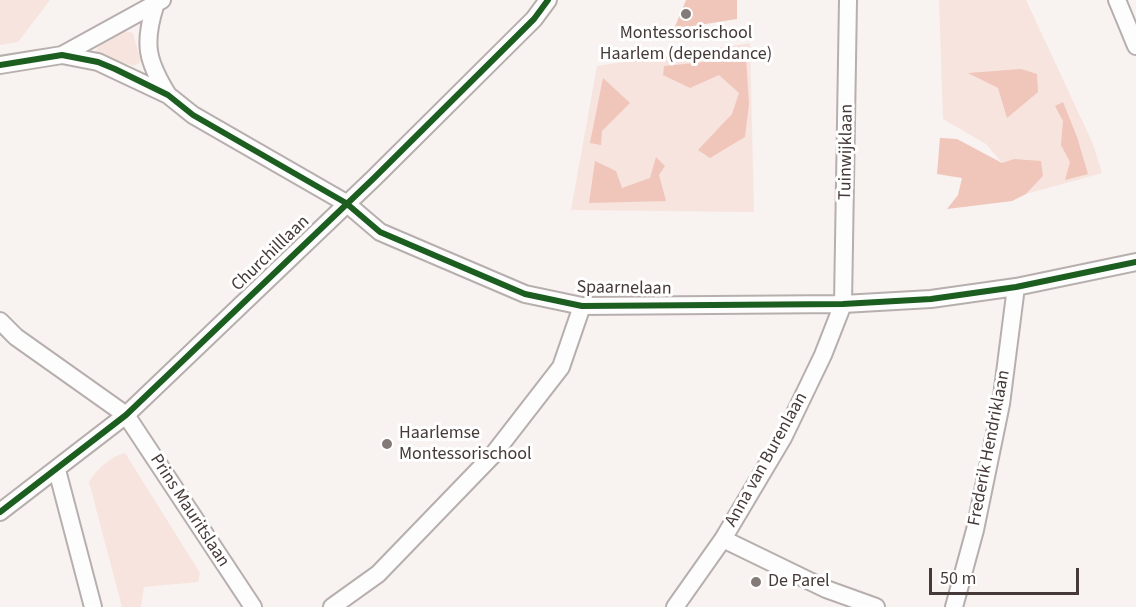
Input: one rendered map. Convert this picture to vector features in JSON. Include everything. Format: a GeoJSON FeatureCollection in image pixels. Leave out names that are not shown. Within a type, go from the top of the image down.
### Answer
{"type":"FeatureCollection","features":[{"type":"Feature","properties":{"kind":"street","name":"Churchilllaan"},"geometry":{"type":"LineString","coordinates":[[0,512],[126,415],[534,19],[548,0]]}},
{"type":"Feature","properties":{"kind":"street","name":"Tuinwijklaan"},"geometry":{"type":"LineString","coordinates":[[843,304],[848,0]]}},
{"type":"Feature","properties":{"kind":"street"},"geometry":{"type":"LineString","coordinates":[[1117,0],[1136,46]]}},
{"type":"Feature","properties":{"kind":"street"},"geometry":{"type":"LineString","coordinates":[[0,65],[62,55],[158,3]]}},
{"type":"Feature","properties":{"kind":"street"},"geometry":{"type":"LineString","coordinates":[[158,3],[148,28],[147,50],[155,73],[168,95]]}},
{"type":"Feature","properties":{"kind":"street","name":"Spaarnelaan"},"geometry":{"type":"LineString","coordinates":[[62,55],[98,62],[168,95],[193,115],[346,203],[380,232],[525,294],[582,306],[843,304],[931,299],[1016,287],[1136,262]]}},
{"type":"Feature","properties":{"kind":"street","name":"Frederik Hendriklaan"},"geometry":{"type":"LineString","coordinates":[[954,607],[975,530],[1001,404],[1016,287]]}},
{"type":"Feature","properties":{"kind":"street","name":"Anna van Burenlaan"},"geometry":{"type":"LineString","coordinates":[[675,607],[723,539],[783,438],[823,356],[843,304]]}},
{"type":"Feature","properties":{"kind":"street"},"geometry":{"type":"LineString","coordinates":[[332,607],[378,574],[492,456],[561,367],[582,306]]}},
{"type":"Feature","properties":{"kind":"street"},"geometry":{"type":"LineString","coordinates":[[0,321],[16,338],[126,415]]}},
{"type":"Feature","properties":{"kind":"street","name":"Prins Mauritslaan"},"geometry":{"type":"LineString","coordinates":[[126,415],[254,607]]}},
{"type":"Feature","properties":{"kind":"street"},"geometry":{"type":"LineString","coordinates":[[57,470],[93,607]]}},
{"type":"Feature","properties":{"kind":"street"},"geometry":{"type":"LineString","coordinates":[[723,539],[826,589],[876,607]]}},
{"type":"Feature","properties":{"kind":"shaded area"},"geometry":{"type":"Polygon","coordinates":[[[0,0],[50,0],[18,42],[0,45],[0,0]]]}},
{"type":"Feature","properties":{"kind":"shaded area"},"geometry":{"type":"Polygon","coordinates":[[[686,0],[737,0],[737,19],[674,29],[686,0]]]}},
{"type":"Feature","properties":{"kind":"shaded area"},"geometry":{"type":"Polygon","coordinates":[[[939,0],[1026,0],[1093,144],[1102,173],[1026,194],[1043,176],[1014,159],[1002,163],[986,144],[943,119],[939,0]]]}},
{"type":"Feature","properties":{"kind":"shaded area"},"geometry":{"type":"Polygon","coordinates":[[[125,31],[133,33],[141,62],[134,66],[99,55],[96,51],[99,46],[125,31]]]}},
{"type":"Feature","properties":{"kind":"shaded area"},"geometry":{"type":"Polygon","coordinates":[[[750,43],[754,212],[571,210],[597,66],[750,43]]]}},
{"type":"Feature","properties":{"kind":"shaded area"},"geometry":{"type":"Polygon","coordinates":[[[746,58],[749,104],[745,137],[710,158],[698,150],[732,114],[739,93],[719,75],[690,88],[663,75],[664,66],[746,58]]]}},
{"type":"Feature","properties":{"kind":"shaded area"},"geometry":{"type":"Polygon","coordinates":[[[1021,69],[1037,74],[1038,92],[1007,118],[998,88],[968,73],[1021,69]]]}},
{"type":"Feature","properties":{"kind":"shaded area"},"geometry":{"type":"Polygon","coordinates":[[[603,78],[630,103],[602,131],[601,145],[590,143],[603,78]]]}},
{"type":"Feature","properties":{"kind":"shaded area"},"geometry":{"type":"Polygon","coordinates":[[[1063,102],[1088,174],[1065,180],[1070,162],[1061,145],[1063,121],[1055,106],[1063,102]]]}},
{"type":"Feature","properties":{"kind":"shaded area"},"geometry":{"type":"Polygon","coordinates":[[[940,138],[957,139],[1002,163],[1014,159],[1041,161],[1043,176],[1026,194],[1012,201],[947,209],[958,195],[962,178],[937,174],[940,138]]]}},
{"type":"Feature","properties":{"kind":"shaded area"},"geometry":{"type":"Polygon","coordinates":[[[656,157],[665,166],[659,175],[666,201],[589,203],[595,161],[616,171],[622,188],[650,178],[656,157]]]}},
{"type":"Feature","properties":{"kind":"shaded area"},"geometry":{"type":"Polygon","coordinates":[[[125,453],[200,573],[198,582],[144,587],[141,607],[122,607],[89,482],[104,464],[125,453]]]}},
{"type":"Feature","properties":{"kind":"cycle path"},"geometry":{"type":"LineString","coordinates":[[0,512],[126,415],[374,178],[534,19],[548,0]]}},
{"type":"Feature","properties":{"kind":"cycle path"},"geometry":{"type":"LineString","coordinates":[[0,65],[62,55],[98,62],[115,69],[168,95],[193,115],[346,203],[380,232],[525,294],[582,306],[843,304],[931,299],[1016,287],[1136,262]]}},
{"type":"Feature","properties":{"kind":"place","name":"Montessorischool Haarlem (dependance)"},"geometry":{"type":"Point","coordinates":[686,14]}},
{"type":"Feature","properties":{"kind":"place","name":"Haarlemse Montessorischool"},"geometry":{"type":"Point","coordinates":[387,444]}},
{"type":"Feature","properties":{"kind":"place","name":"De Parel"},"geometry":{"type":"Point","coordinates":[756,582]}}]}
